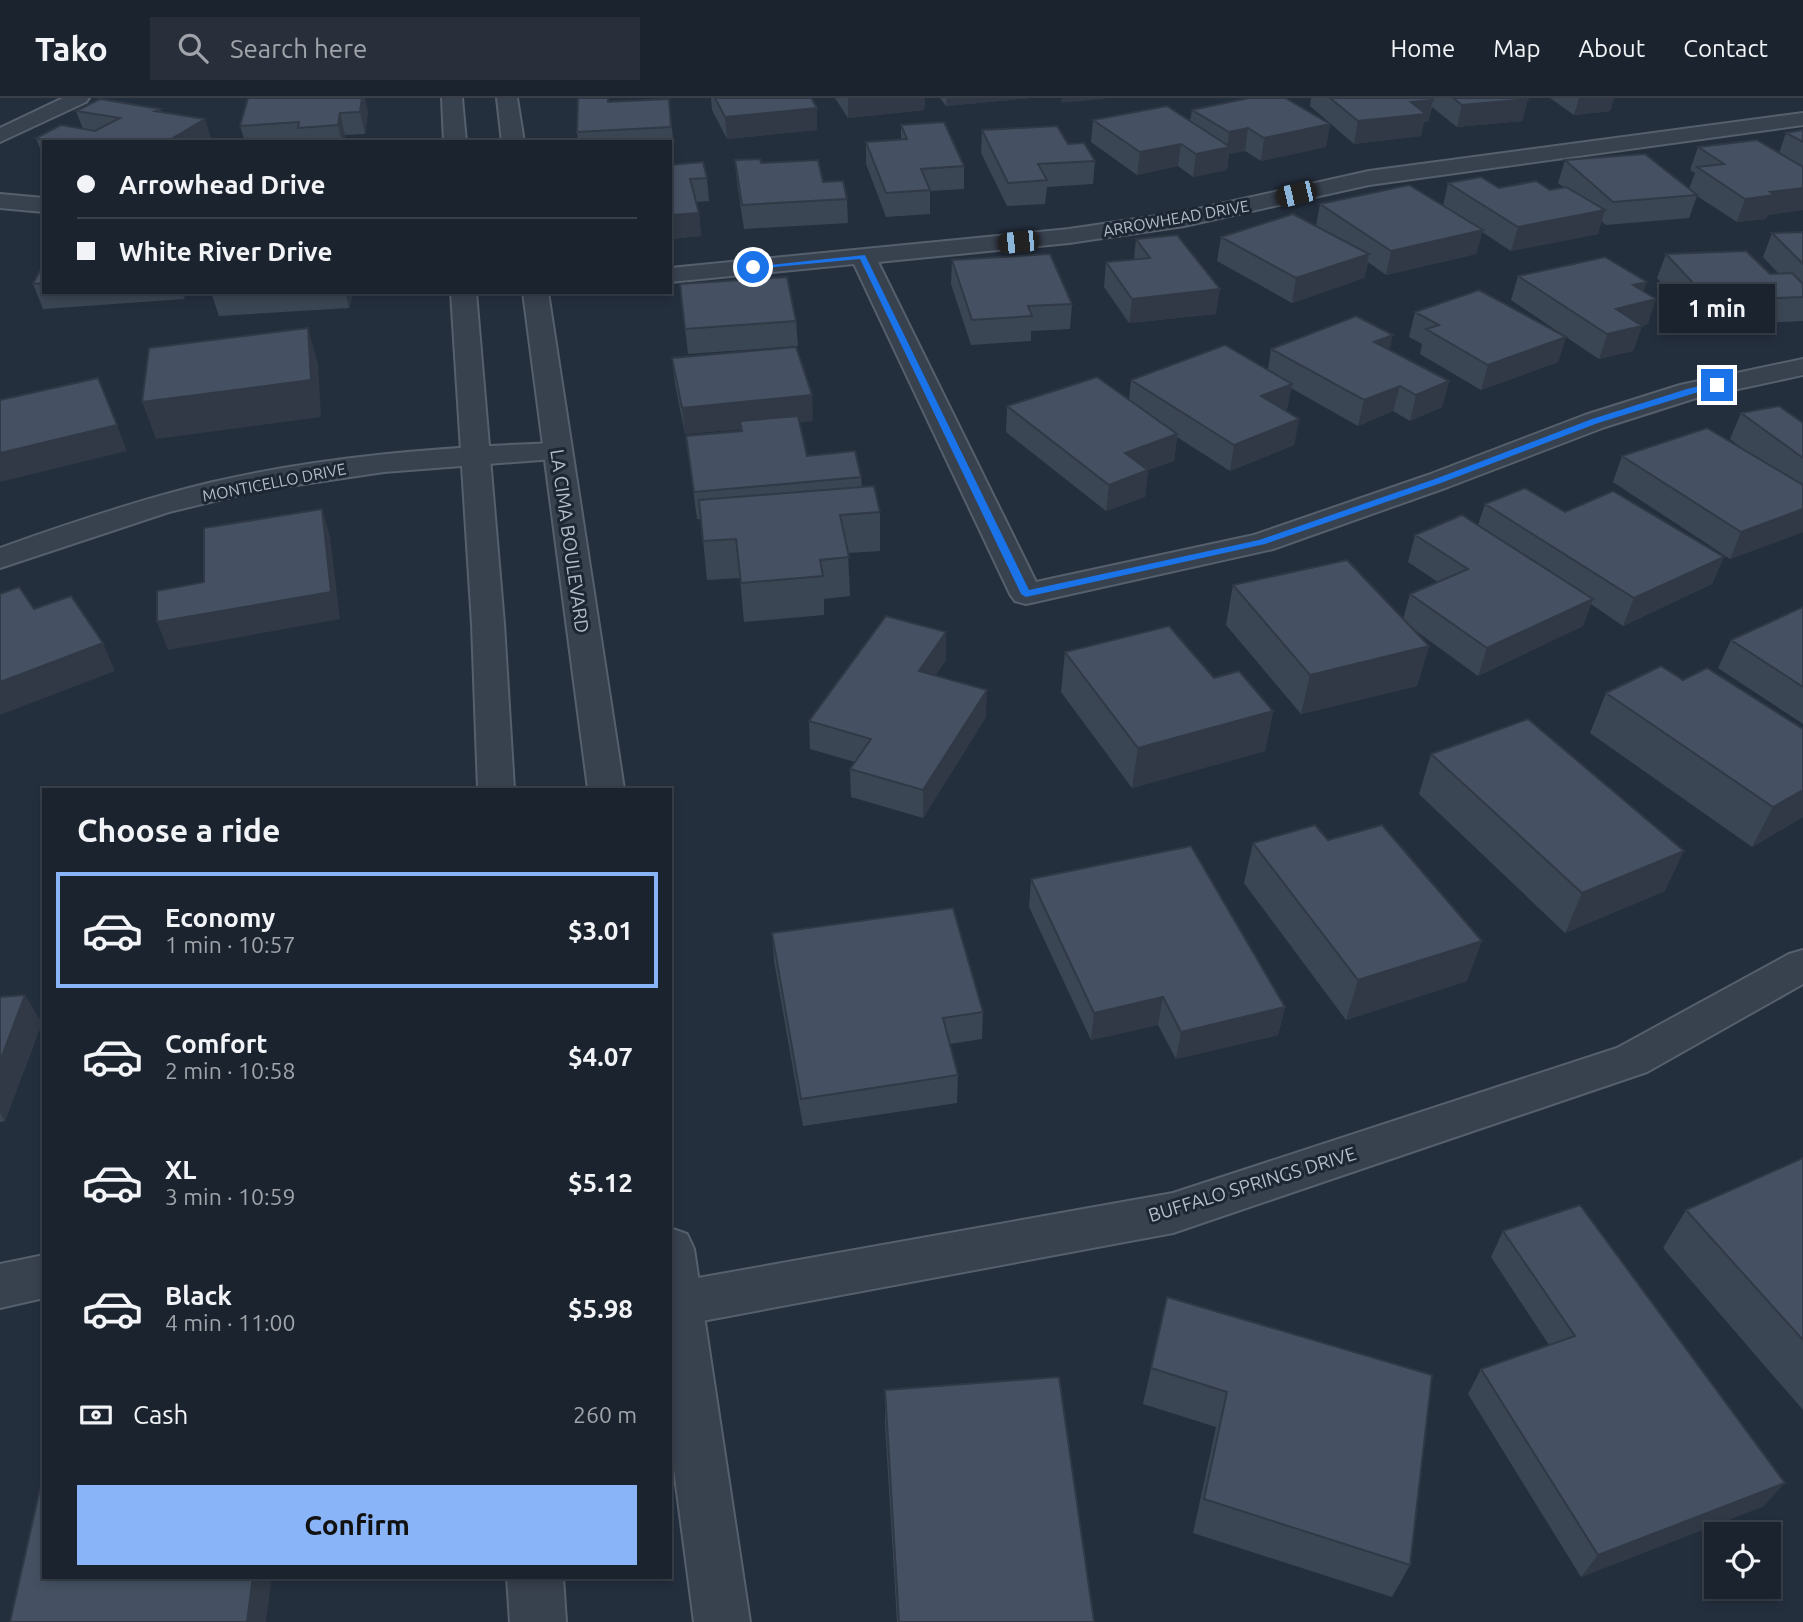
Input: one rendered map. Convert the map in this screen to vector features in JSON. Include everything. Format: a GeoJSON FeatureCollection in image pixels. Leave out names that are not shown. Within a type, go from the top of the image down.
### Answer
{"type":"FeatureCollection","features":[{"type":"Feature","properties":{"kind":"street"},"geometry":{"type":"LineString","coordinates":[[0,136],[79,98]]}},
{"type":"Feature","properties":{"kind":"street"},"geometry":{"type":"LineString","coordinates":[[452,98],[455,140]]}},
{"type":"Feature","properties":{"kind":"street"},"geometry":{"type":"LineString","coordinates":[[507,98],[513,140]]}},
{"type":"Feature","properties":{"kind":"street","name":"ARROWHEAD DRIVE"},"geometry":{"type":"LineString","coordinates":[[672,275],[1069,236],[1184,219],[1369,178],[1803,120]]}},
{"type":"Feature","properties":{"kind":"street"},"geometry":{"type":"LineString","coordinates":[[0,201],[42,205]]}},
{"type":"Feature","properties":{"kind":"street"},"geometry":{"type":"LineString","coordinates":[[863,257],[1026,594],[1262,542],[1438,481],[1606,417],[1690,391],[1803,367]]}},
{"type":"Feature","properties":{"kind":"street"},"geometry":{"type":"LineString","coordinates":[[469,294],[474,454],[488,624],[496,788]]}},
{"type":"Feature","properties":{"kind":"street","name":"LA CIMA BOULEVARD"},"geometry":{"type":"LineString","coordinates":[[535,294],[606,788]]}},
{"type":"Feature","properties":{"kind":"street","name":"MONTICELLO DRIVE"},"geometry":{"type":"LineString","coordinates":[[0,559],[106,521],[214,491],[339,468],[474,454],[557,452]]}},
{"type":"Feature","properties":{"kind":"street","name":"BUFFALO SPRINGS DRIVE"},"geometry":{"type":"LineString","coordinates":[[674,1305],[1172,1213],[1632,1060],[1803,965]]}},
{"type":"Feature","properties":{"kind":"street"},"geometry":{"type":"LineString","coordinates":[[0,1286],[42,1276]]}},
{"type":"Feature","properties":{"kind":"street"},"geometry":{"type":"LineString","coordinates":[[672,1277],[722,1622]]}},
{"type":"Feature","properties":{"kind":"street"},"geometry":{"type":"LineString","coordinates":[[535,1579],[538,1622]]}},
{"type":"Feature","properties":{"kind":"building"},"geometry":{"type":"Polygon","coordinates":[[[248,98],[362,98],[360,112],[340,113],[338,125],[298,128],[299,122],[240,126],[248,98]]]}},
{"type":"Feature","properties":{"kind":"building"},"geometry":{"type":"Polygon","coordinates":[[[578,98],[608,98],[608,102],[669,99],[671,127],[577,132],[578,98]]]}},
{"type":"Feature","properties":{"kind":"building"},"geometry":{"type":"Polygon","coordinates":[[[715,98],[811,98],[817,108],[725,117],[715,98]]]}},
{"type":"Feature","properties":{"kind":"building"},"geometry":{"type":"Polygon","coordinates":[[[1249,98],[1285,98],[1330,124],[1264,138],[1248,128],[1229,132],[1192,110],[1249,98]]]}},
{"type":"Feature","properties":{"kind":"building"},"geometry":{"type":"Polygon","coordinates":[[[1330,98],[1433,100],[1411,102],[1426,114],[1358,121],[1330,98]]]}},
{"type":"Feature","properties":{"kind":"building"},"geometry":{"type":"Polygon","coordinates":[[[1453,98],[1527,98],[1528,99],[1462,105],[1453,98]]]}},
{"type":"Feature","properties":{"kind":"building"},"geometry":{"type":"Polygon","coordinates":[[[100,99],[205,119],[169,140],[36,138],[61,125],[95,131],[120,118],[76,111],[100,99]]]}},
{"type":"Feature","properties":{"kind":"building"},"geometry":{"type":"Polygon","coordinates":[[[1167,106],[1230,147],[1196,154],[1181,144],[1140,152],[1093,120],[1167,106]]]}},
{"type":"Feature","properties":{"kind":"building"},"geometry":{"type":"Polygon","coordinates":[[[944,122],[964,166],[921,169],[930,190],[886,193],[866,142],[907,139],[901,125],[944,122]]]}},
{"type":"Feature","properties":{"kind":"building"},"geometry":{"type":"Polygon","coordinates":[[[1057,126],[1068,144],[1084,143],[1095,161],[1038,164],[1047,180],[1008,183],[982,130],[1057,126]]]}},
{"type":"Feature","properties":{"kind":"building"},"geometry":{"type":"Polygon","coordinates":[[[1803,130],[1803,142],[1786,133],[1803,130]]]}},
{"type":"Feature","properties":{"kind":"building"},"geometry":{"type":"Polygon","coordinates":[[[1757,140],[1803,167],[1803,188],[1770,192],[1775,195],[1745,199],[1697,167],[1724,164],[1698,147],[1757,140]]]}},
{"type":"Feature","properties":{"kind":"building"},"geometry":{"type":"Polygon","coordinates":[[[1645,154],[1697,195],[1613,202],[1565,160],[1645,154]]]}},
{"type":"Feature","properties":{"kind":"building"},"geometry":{"type":"Polygon","coordinates":[[[760,159],[761,163],[818,160],[823,182],[843,181],[847,199],[742,205],[735,160],[760,159]]]}},
{"type":"Feature","properties":{"kind":"building"},"geometry":{"type":"Polygon","coordinates":[[[703,162],[707,178],[690,179],[699,213],[672,215],[672,165],[703,162]]]}},
{"type":"Feature","properties":{"kind":"building"},"geometry":{"type":"Polygon","coordinates":[[[1481,177],[1499,188],[1536,181],[1550,190],[1566,187],[1605,210],[1518,227],[1448,183],[1481,177]]]}},
{"type":"Feature","properties":{"kind":"building"},"geometry":{"type":"Polygon","coordinates":[[[1409,185],[1483,230],[1391,251],[1320,204],[1409,185]]]}},
{"type":"Feature","properties":{"kind":"building"},"geometry":{"type":"Polygon","coordinates":[[[1293,214],[1369,254],[1296,278],[1221,237],[1293,214]]]}},
{"type":"Feature","properties":{"kind":"building"},"geometry":{"type":"Polygon","coordinates":[[[1803,232],[1803,264],[1772,233],[1803,232]]]}},
{"type":"Feature","properties":{"kind":"building"},"geometry":{"type":"Polygon","coordinates":[[[1177,235],[1220,289],[1132,299],[1106,262],[1150,258],[1136,239],[1177,235]]]}},
{"type":"Feature","properties":{"kind":"building"},"geometry":{"type":"Polygon","coordinates":[[[1746,251],[1770,274],[1792,273],[1803,284],[1803,297],[1710,301],[1666,254],[1746,251]]]}},
{"type":"Feature","properties":{"kind":"building"},"geometry":{"type":"Polygon","coordinates":[[[1050,254],[1072,304],[1028,306],[1032,316],[972,320],[952,260],[1050,254]]]}},
{"type":"Feature","properties":{"kind":"building"},"geometry":{"type":"Polygon","coordinates":[[[1605,257],[1647,282],[1633,285],[1656,299],[1616,309],[1642,326],[1607,334],[1518,276],[1605,257]]]}},
{"type":"Feature","properties":{"kind":"building"},"geometry":{"type":"Polygon","coordinates":[[[42,267],[42,283],[33,284],[42,267]]]}},
{"type":"Feature","properties":{"kind":"building"},"geometry":{"type":"Polygon","coordinates":[[[787,277],[796,321],[685,329],[680,284],[787,277]]]}},
{"type":"Feature","properties":{"kind":"building"},"geometry":{"type":"Polygon","coordinates":[[[1479,290],[1566,337],[1488,365],[1426,329],[1439,325],[1415,312],[1479,290]]]}},
{"type":"Feature","properties":{"kind":"building"},"geometry":{"type":"Polygon","coordinates":[[[1356,316],[1393,335],[1374,342],[1449,381],[1416,395],[1400,386],[1364,400],[1271,349],[1356,316]]]}},
{"type":"Feature","properties":{"kind":"building"},"geometry":{"type":"Polygon","coordinates":[[[308,328],[311,380],[142,402],[149,348],[308,328]]]}},
{"type":"Feature","properties":{"kind":"building"},"geometry":{"type":"Polygon","coordinates":[[[1225,345],[1292,384],[1261,396],[1299,419],[1234,445],[1131,380],[1225,345]]]}},
{"type":"Feature","properties":{"kind":"building"},"geometry":{"type":"Polygon","coordinates":[[[796,347],[812,395],[682,408],[672,358],[796,347]]]}},
{"type":"Feature","properties":{"kind":"building"},"geometry":{"type":"Polygon","coordinates":[[[1097,377],[1177,434],[1125,453],[1148,470],[1109,485],[1007,406],[1097,377]]]}},
{"type":"Feature","properties":{"kind":"building"},"geometry":{"type":"Polygon","coordinates":[[[98,378],[117,425],[0,453],[0,400],[98,378]]]}},
{"type":"Feature","properties":{"kind":"building"},"geometry":{"type":"Polygon","coordinates":[[[1779,406],[1803,423],[1803,458],[1741,413],[1779,406]]]}},
{"type":"Feature","properties":{"kind":"building"},"geometry":{"type":"Polygon","coordinates":[[[798,416],[807,456],[855,451],[861,477],[694,492],[686,436],[742,431],[740,421],[798,416]]]}},
{"type":"Feature","properties":{"kind":"building"},"geometry":{"type":"Polygon","coordinates":[[[1707,428],[1803,485],[1803,509],[1741,532],[1622,456],[1707,428]]]}},
{"type":"Feature","properties":{"kind":"building"},"geometry":{"type":"Polygon","coordinates":[[[874,486],[880,512],[840,515],[849,557],[820,560],[823,576],[741,583],[736,539],[703,541],[699,500],[874,486]]]}},
{"type":"Feature","properties":{"kind":"building"},"geometry":{"type":"Polygon","coordinates":[[[1525,488],[1565,512],[1613,491],[1724,557],[1634,598],[1485,504],[1525,488]]]}},
{"type":"Feature","properties":{"kind":"building"},"geometry":{"type":"Polygon","coordinates":[[[322,509],[331,592],[157,622],[157,591],[204,582],[204,528],[322,509]]]}},
{"type":"Feature","properties":{"kind":"building"},"geometry":{"type":"Polygon","coordinates":[[[1462,515],[1593,599],[1487,648],[1410,594],[1468,569],[1415,535],[1462,515]]]}},
{"type":"Feature","properties":{"kind":"building"},"geometry":{"type":"Polygon","coordinates":[[[1347,560],[1429,646],[1310,675],[1233,585],[1347,560]]]}},
{"type":"Feature","properties":{"kind":"building"},"geometry":{"type":"Polygon","coordinates":[[[19,587],[34,609],[71,596],[103,643],[0,682],[0,594],[19,587]]]}},
{"type":"Feature","properties":{"kind":"building"},"geometry":{"type":"Polygon","coordinates":[[[1803,607],[1803,687],[1731,640],[1803,607]]]}},
{"type":"Feature","properties":{"kind":"building"},"geometry":{"type":"Polygon","coordinates":[[[886,616],[946,632],[919,671],[987,690],[923,790],[850,769],[871,739],[809,721],[886,616]]]}},
{"type":"Feature","properties":{"kind":"building"},"geometry":{"type":"Polygon","coordinates":[[[1169,626],[1214,678],[1239,671],[1273,711],[1138,748],[1065,652],[1169,626]]]}},
{"type":"Feature","properties":{"kind":"building"},"geometry":{"type":"Polygon","coordinates":[[[1661,666],[1683,680],[1707,668],[1803,729],[1803,790],[1773,807],[1606,693],[1661,666]]]}},
{"type":"Feature","properties":{"kind":"building"},"geometry":{"type":"Polygon","coordinates":[[[1528,719],[1684,851],[1582,893],[1431,754],[1528,719]]]}},
{"type":"Feature","properties":{"kind":"building"},"geometry":{"type":"Polygon","coordinates":[[[1315,825],[1328,840],[1382,825],[1482,941],[1358,980],[1253,843],[1315,825]]]}},
{"type":"Feature","properties":{"kind":"building"},"geometry":{"type":"Polygon","coordinates":[[[1191,846],[1285,1007],[1181,1032],[1163,997],[1094,1013],[1031,879],[1191,846]]]}},
{"type":"Feature","properties":{"kind":"building"},"geometry":{"type":"Polygon","coordinates":[[[953,908],[983,1012],[943,1018],[958,1075],[801,1099],[772,933],[953,908]]]}},
{"type":"Feature","properties":{"kind":"building"},"geometry":{"type":"Polygon","coordinates":[[[25,995],[0,1061],[0,997],[25,995]]]}},
{"type":"Feature","properties":{"kind":"building"},"geometry":{"type":"Polygon","coordinates":[[[1803,1158],[1803,1340],[1686,1210],[1803,1158]]]}},
{"type":"Feature","properties":{"kind":"building"},"geometry":{"type":"Polygon","coordinates":[[[1580,1205],[1785,1483],[1598,1555],[1481,1369],[1575,1336],[1503,1231],[1580,1205]]]}},
{"type":"Feature","properties":{"kind":"building"},"geometry":{"type":"Polygon","coordinates":[[[1167,1297],[1432,1375],[1410,1565],[1204,1499],[1227,1392],[1151,1368],[1167,1297]]]}},
{"type":"Feature","properties":{"kind":"building"},"geometry":{"type":"Polygon","coordinates":[[[1059,1377],[1094,1622],[899,1622],[885,1390],[1059,1377]]]}},
{"type":"Feature","properties":{"kind":"building"},"geometry":{"type":"Polygon","coordinates":[[[42,1480],[42,1579],[253,1579],[247,1622],[10,1622],[42,1480]]]}},
{"type":"Feature","properties":{"kind":"route"},"geometry":{"type":"LineString","coordinates":[[753,267],[863,257],[1026,594],[1262,542],[1438,481],[1595,421],[1717,385]]}}]}
